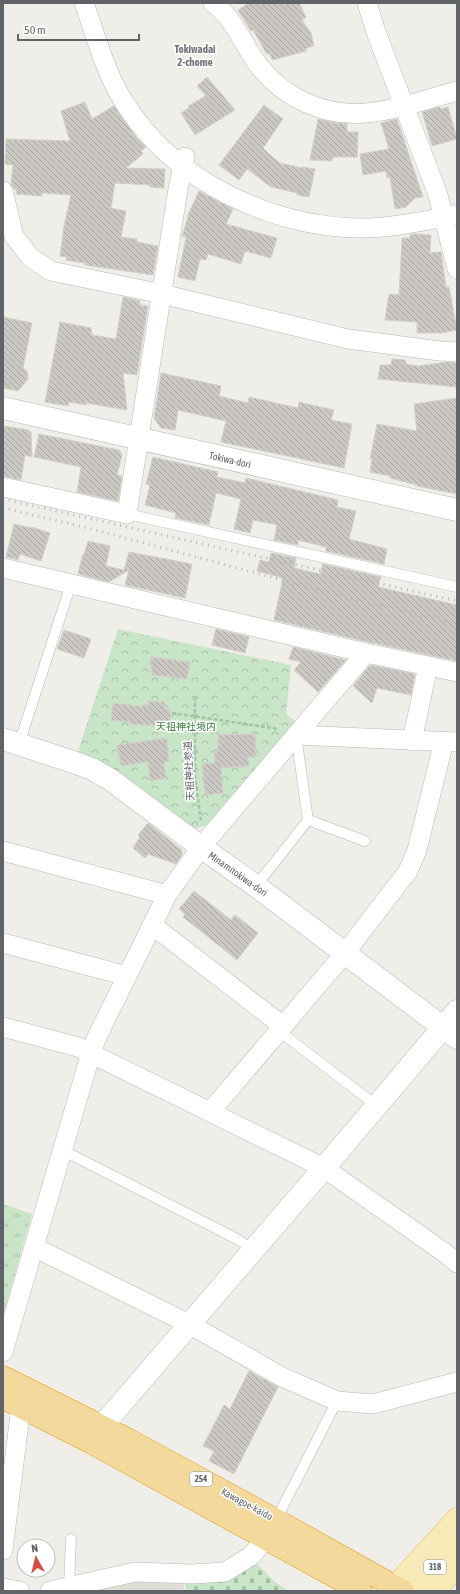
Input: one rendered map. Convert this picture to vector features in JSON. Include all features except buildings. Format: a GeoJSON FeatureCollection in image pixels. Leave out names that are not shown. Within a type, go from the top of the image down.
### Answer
{"type":"FeatureCollection","features":[{"type":"Feature","properties":{"kind":"highway","name":"Kawagoe-kaido"},"geometry":{"type":"LineString","coordinates":[[3,1377],[265,1539],[361,1591]]}},
{"type":"Feature","properties":{"kind":"highway","name":"Kawagoe-kaido"},"geometry":{"type":"LineString","coordinates":[[12,1403],[97,1435],[276,1520],[401,1590]]}},
{"type":"Feature","properties":{"kind":"main road"},"geometry":{"type":"LineString","coordinates":[[401,1590],[457,1519]]}},
{"type":"Feature","properties":{"kind":"main road","name":"318"},"geometry":{"type":"LineString","coordinates":[[401,1590],[457,1544]]}},
{"type":"Feature","properties":{"kind":"main road","name":"318"},"geometry":{"type":"LineString","coordinates":[[434,1591],[457,1566]]}},
{"type":"Feature","properties":{"kind":"street"},"geometry":{"type":"LineString","coordinates":[[84,3],[103,55],[124,101],[154,140],[212,185],[242,200],[274,213],[310,223],[341,227],[386,227],[450,212]]}},
{"type":"Feature","properties":{"kind":"street"},"geometry":{"type":"LineString","coordinates":[[92,3],[120,76],[132,98],[158,132],[184,162]]}},
{"type":"Feature","properties":{"kind":"street"},"geometry":{"type":"LineString","coordinates":[[213,3],[228,16],[262,70],[276,84],[297,98],[317,107],[336,112],[366,113],[404,106],[457,91]]}},
{"type":"Feature","properties":{"kind":"street"},"geometry":{"type":"LineString","coordinates":[[367,3],[376,32],[438,195],[450,212],[457,268]]}},
{"type":"Feature","properties":{"kind":"street"},"geometry":{"type":"LineString","coordinates":[[3,487],[127,514],[178,190],[184,162]]}},
{"type":"Feature","properties":{"kind":"street"},"geometry":{"type":"LineString","coordinates":[[3,191],[14,236],[30,257],[51,272],[162,294],[348,339],[457,352]]}},
{"type":"Feature","properties":{"kind":"street","name":"Tokiwa-dori"},"geometry":{"type":"LineString","coordinates":[[3,408],[139,440],[457,510]]}},
{"type":"Feature","properties":{"kind":"street"},"geometry":{"type":"LineString","coordinates":[[3,568],[366,653],[457,672]]}},
{"type":"Feature","properties":{"kind":"street"},"geometry":{"type":"LineString","coordinates":[[3,1352],[96,1039],[167,896],[201,847],[288,732],[366,653]]}},
{"type":"Feature","properties":{"kind":"street"},"geometry":{"type":"LineString","coordinates":[[412,741],[428,666]]}},
{"type":"Feature","properties":{"kind":"street"},"geometry":{"type":"LineString","coordinates":[[210,1112],[345,953],[408,870],[417,850],[450,742],[412,741],[288,732]]}},
{"type":"Feature","properties":{"kind":"street","name":"Minamitokiwa-dori"},"geometry":{"type":"LineString","coordinates":[[11,742],[92,769],[111,780],[345,953],[453,1025]]}},
{"type":"Feature","properties":{"kind":"street"},"geometry":{"type":"LineString","coordinates":[[3,851],[167,896]]}},
{"type":"Feature","properties":{"kind":"street"},"geometry":{"type":"LineString","coordinates":[[152,926],[281,1029]]}},
{"type":"Feature","properties":{"kind":"street"},"geometry":{"type":"LineString","coordinates":[[3,943],[127,976]]}},
{"type":"Feature","properties":{"kind":"street"},"geometry":{"type":"LineString","coordinates":[[97,1435],[189,1324],[377,1106],[453,1025]]}},
{"type":"Feature","properties":{"kind":"street"},"geometry":{"type":"LineString","coordinates":[[3,1028],[78,1047],[324,1168],[457,1263]]}},
{"type":"Feature","properties":{"kind":"street"},"geometry":{"type":"LineString","coordinates":[[34,1247],[189,1324],[282,1377],[337,1401],[373,1404],[457,1382]]}},
{"type":"Feature","properties":{"kind":"street"},"geometry":{"type":"LineString","coordinates":[[3,1550],[12,1403]]}},
{"type":"Feature","properties":{"kind":"street"},"geometry":{"type":"LineString","coordinates":[[50,1591],[135,1572],[192,1574],[225,1572],[252,1555],[265,1539]]}},
{"type":"Feature","properties":{"kind":"street"},"geometry":{"type":"LineString","coordinates":[[3,1588],[20,1591]]}},
{"type":"Feature","properties":{"kind":"lane"},"geometry":{"type":"LineString","coordinates":[[127,514],[457,587]]}},
{"type":"Feature","properties":{"kind":"lane"},"geometry":{"type":"LineString","coordinates":[[11,742],[71,584]]}},
{"type":"Feature","properties":{"kind":"lane"},"geometry":{"type":"LineString","coordinates":[[288,732],[308,820]]}},
{"type":"Feature","properties":{"kind":"lane"},"geometry":{"type":"LineString","coordinates":[[308,820],[365,841]]}},
{"type":"Feature","properties":{"kind":"lane"},"geometry":{"type":"LineString","coordinates":[[256,886],[308,820]]}},
{"type":"Feature","properties":{"kind":"lane"},"geometry":{"type":"LineString","coordinates":[[281,1029],[377,1106]]}},
{"type":"Feature","properties":{"kind":"lane"},"geometry":{"type":"LineString","coordinates":[[62,1150],[237,1239],[254,1250]]}},
{"type":"Feature","properties":{"kind":"lane"},"geometry":{"type":"LineString","coordinates":[[276,1520],[337,1401]]}},
{"type":"Feature","properties":{"kind":"lane"},"geometry":{"type":"LineString","coordinates":[[69,1587],[71,1539]]}},
{"type":"Feature","properties":{"kind":"path","name":"天祖神社参道"},"geometry":{"type":"LineString","coordinates":[[195,697],[195,776],[201,825]]}},
{"type":"Feature","properties":{"kind":"path"},"geometry":{"type":"LineString","coordinates":[[172,713],[288,732]]}},
{"type":"Feature","properties":{"kind":"shaded area"},"geometry":{"type":"Polygon","coordinates":[[[136,1575],[181,1577],[185,1591],[70,1591],[136,1575]]]}},
{"type":"Feature","properties":{"kind":"green space","name":"天祖神社境内"},"geometry":{"type":"Polygon","coordinates":[[[118,629],[291,665],[286,714],[297,723],[208,825],[198,828],[191,827],[77,754],[118,629]]]}},
{"type":"Feature","properties":{"kind":"green space"},"geometry":{"type":"Polygon","coordinates":[[[3,1204],[32,1214],[3,1316],[3,1204]]]}},
{"type":"Feature","properties":{"kind":"green space"},"geometry":{"type":"Polygon","coordinates":[[[252,1559],[275,1582],[289,1591],[187,1591],[182,1577],[252,1559]]]}},
{"type":"Feature","properties":{"kind":"railway"},"geometry":{"type":"LineString","coordinates":[[3,499],[457,601]]}},
{"type":"Feature","properties":{"kind":"railway"},"geometry":{"type":"LineString","coordinates":[[3,508],[88,528],[364,602],[457,624]]}},
{"type":"Feature","properties":{"kind":"district","name":"Tokiwadai 2-chome"},"geometry":{"type":"Point","coordinates":[195,55]}}]}
